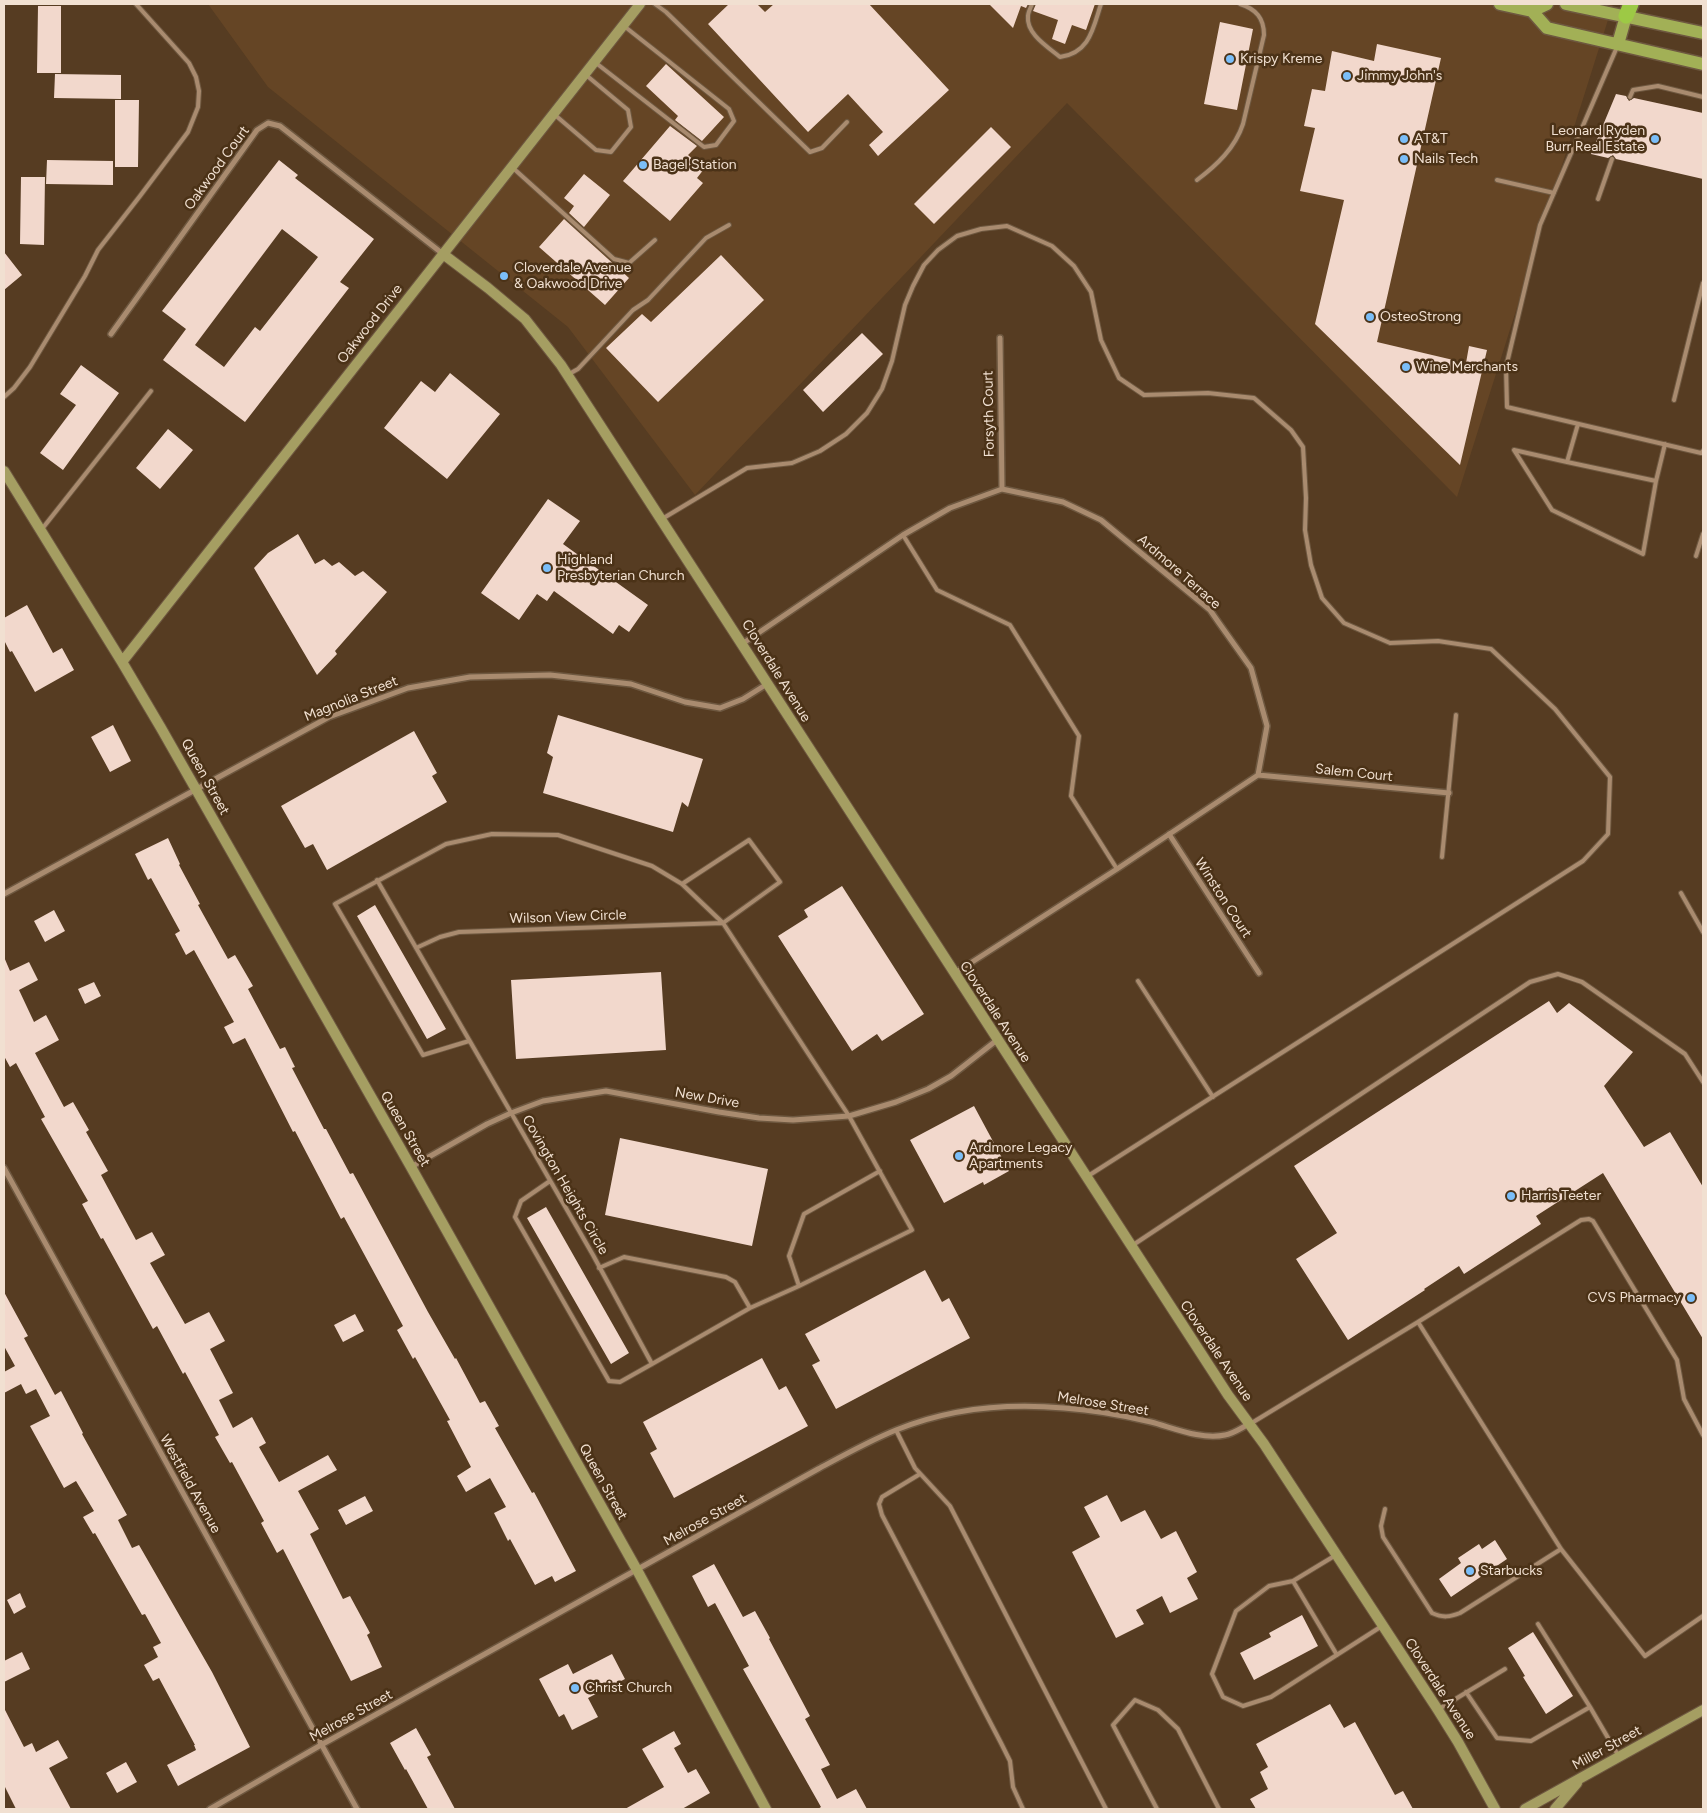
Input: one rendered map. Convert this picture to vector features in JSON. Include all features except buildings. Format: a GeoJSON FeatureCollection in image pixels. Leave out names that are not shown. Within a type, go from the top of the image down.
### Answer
{"type":"FeatureCollection","features":[{"type":"Feature","properties":{"kind":"main road"},"geometry":{"type":"LineString","coordinates":[[1500,4],[1532,11],[1547,28],[1703,64]]}},
{"type":"Feature","properties":{"kind":"main road"},"geometry":{"type":"LineString","coordinates":[[1532,11],[1547,4]]}},
{"type":"Feature","properties":{"kind":"main road"},"geometry":{"type":"LineString","coordinates":[[1566,4],[1629,10],[1703,33]]}},
{"type":"Feature","properties":{"kind":"main road"},"geometry":{"type":"LineString","coordinates":[[1618,44],[1629,10]]}},
{"type":"Feature","properties":{"kind":"street","name":"Oakwood Drive"},"geometry":{"type":"LineString","coordinates":[[122,662],[640,4]]}},
{"type":"Feature","properties":{"kind":"street","name":"Oakwood Court"},"geometry":{"type":"LineString","coordinates":[[111,334],[256,130],[268,123],[280,126],[443,254]]}},
{"type":"Feature","properties":{"kind":"street","name":"Cloverdale Avenue"},"geometry":{"type":"LineString","coordinates":[[443,254],[525,319],[568,375],[1228,1395],[1264,1444],[1438,1710],[1495,1809]]}},
{"type":"Feature","properties":{"kind":"street","name":"Forsyth Court"},"geometry":{"type":"LineString","coordinates":[[1000,338],[1002,489]]}},
{"type":"Feature","properties":{"kind":"street","name":"Queen Street"},"geometry":{"type":"LineString","coordinates":[[4,471],[122,662],[196,789],[411,1167],[636,1570],[766,1809]]}},
{"type":"Feature","properties":{"kind":"street"},"geometry":{"type":"LineString","coordinates":[[742,644],[903,536],[950,508],[1002,489]]}},
{"type":"Feature","properties":{"kind":"street","name":"Ardmore Terrace"},"geometry":{"type":"LineString","coordinates":[[1002,489],[1063,502],[1101,520],[1210,610],[1251,668],[1267,726],[1258,775]]}},
{"type":"Feature","properties":{"kind":"street","name":"Magnolia Street"},"geometry":{"type":"LineString","coordinates":[[4,894],[329,717],[408,688],[470,677],[550,675],[631,684],[685,702],[720,708],[743,699],[767,684]]}},
{"type":"Feature","properties":{"kind":"street"},"geometry":{"type":"LineString","coordinates":[[954,973],[1117,869],[1258,775]]}},
{"type":"Feature","properties":{"kind":"street","name":"Salem Court"},"geometry":{"type":"LineString","coordinates":[[1258,775],[1449,793]]}},
{"type":"Feature","properties":{"kind":"street","name":"Winston Court"},"geometry":{"type":"LineString","coordinates":[[1169,834],[1259,973]]}},
{"type":"Feature","properties":{"kind":"street","name":"New Drive"},"geometry":{"type":"LineString","coordinates":[[411,1167],[487,1124],[543,1100],[606,1091],[759,1118],[793,1120],[849,1116],[896,1102],[928,1089],[951,1076],[997,1040]]}},
{"type":"Feature","properties":{"kind":"street","name":"Westfield Avenue"},"geometry":{"type":"LineString","coordinates":[[4,1168],[358,1809]]}},
{"type":"Feature","properties":{"kind":"street","name":"Melrose Street"},"geometry":{"type":"LineString","coordinates":[[210,1809],[321,1745],[855,1449],[896,1430],[945,1415],[979,1408],[1022,1406],[1066,1408],[1118,1415],[1205,1436],[1225,1435],[1250,1424]]}},
{"type":"Feature","properties":{"kind":"street","name":"Miller Street"},"geometry":{"type":"LineString","coordinates":[[1525,1809],[1703,1710]]}},
{"type":"Feature","properties":{"kind":"street"},"geometry":{"type":"LineString","coordinates":[[1555,1809],[1582,1777]]}},
{"type":"Feature","properties":{"kind":"lane"},"geometry":{"type":"LineString","coordinates":[[4,397],[14,388],[30,367],[85,276],[98,250],[188,132],[198,107],[199,91],[196,77],[189,63],[136,4]]}},
{"type":"Feature","properties":{"kind":"lane"},"geometry":{"type":"LineString","coordinates":[[655,4],[666,12],[810,152],[822,148],[847,122]]}},
{"type":"Feature","properties":{"kind":"lane"},"geometry":{"type":"LineString","coordinates":[[1032,4],[1027,16],[1031,28],[1039,40],[1060,57],[1071,56],[1090,37],[1101,4]]}},
{"type":"Feature","properties":{"kind":"lane"},"geometry":{"type":"LineString","coordinates":[[1197,180],[1216,165],[1234,145],[1243,124],[1264,28],[1259,16],[1251,8],[1240,4]]}},
{"type":"Feature","properties":{"kind":"lane"},"geometry":{"type":"LineString","coordinates":[[594,61],[704,147],[716,145],[734,121],[729,109],[623,25]]}},
{"type":"Feature","properties":{"kind":"lane"},"geometry":{"type":"LineString","coordinates":[[1618,44],[1540,225],[1506,367],[1507,407],[1701,453],[1703,451]]}},
{"type":"Feature","properties":{"kind":"lane"},"geometry":{"type":"LineString","coordinates":[[553,114],[596,150],[611,152],[631,127],[628,110],[584,74]]}},
{"type":"Feature","properties":{"kind":"lane"},"geometry":{"type":"LineString","coordinates":[[1630,97],[1633,90],[1658,86],[1703,96]]}},
{"type":"Feature","properties":{"kind":"lane"},"geometry":{"type":"LineString","coordinates":[[1598,199],[1612,159]]}},
{"type":"Feature","properties":{"kind":"lane"},"geometry":{"type":"LineString","coordinates":[[512,167],[614,259],[629,263],[655,240]]}},
{"type":"Feature","properties":{"kind":"lane"},"geometry":{"type":"LineString","coordinates":[[1497,180],[1554,193]]}},
{"type":"Feature","properties":{"kind":"lane"},"geometry":{"type":"LineString","coordinates":[[568,375],[578,369],[633,310],[648,300],[706,238],[729,225]]}},
{"type":"Feature","properties":{"kind":"lane"},"geometry":{"type":"LineString","coordinates":[[662,519],[746,468],[792,463],[820,451],[846,434],[867,413],[882,389],[892,361],[905,305],[912,286],[924,265],[938,250],[957,236],[981,229],[1007,226],[1052,246],[1074,266],[1091,292],[1101,340],[1119,378],[1144,394],[1208,393],[1254,398],[1291,430],[1303,447],[1306,498],[1305,530],[1311,565],[1322,598],[1344,623],[1390,643],[1438,641],[1491,649],[1555,709],[1610,777],[1608,834],[1583,861],[1086,1177]]}},
{"type":"Feature","properties":{"kind":"lane"},"geometry":{"type":"LineString","coordinates":[[1674,400],[1703,283]]}},
{"type":"Feature","properties":{"kind":"lane"},"geometry":{"type":"LineString","coordinates":[[40,531],[151,390]]}},
{"type":"Feature","properties":{"kind":"lane"},"geometry":{"type":"LineString","coordinates":[[1567,462],[1578,424]]}},
{"type":"Feature","properties":{"kind":"lane"},"geometry":{"type":"LineString","coordinates":[[1656,481],[1514,450],[1552,510],[1643,554],[1656,481],[1665,444]]}},
{"type":"Feature","properties":{"kind":"lane"},"geometry":{"type":"LineString","coordinates":[[1696,556],[1703,534]]}},
{"type":"Feature","properties":{"kind":"lane"},"geometry":{"type":"LineString","coordinates":[[903,536],[937,590],[1010,625],[1079,736],[1070,796],[1117,869]]}},
{"type":"Feature","properties":{"kind":"lane"},"geometry":{"type":"LineString","coordinates":[[1442,857],[1456,715]]}},
{"type":"Feature","properties":{"kind":"lane"},"geometry":{"type":"LineString","coordinates":[[470,1040],[423,1054],[335,904],[446,844],[492,834],[558,835],[652,866],[682,884],[724,923],[849,1116],[912,1230],[750,1308],[620,1382],[609,1381],[515,1217],[521,1201],[550,1182]]}},
{"type":"Feature","properties":{"kind":"lane"},"geometry":{"type":"LineString","coordinates":[[682,884],[749,840],[780,882],[724,923]]}},
{"type":"Feature","properties":{"kind":"lane"},"geometry":{"type":"LineString","coordinates":[[377,880],[511,1113]]}},
{"type":"Feature","properties":{"kind":"lane"},"geometry":{"type":"LineString","coordinates":[[1681,894],[1703,932]]}},
{"type":"Feature","properties":{"kind":"lane","name":"Wilson View Circle"},"geometry":{"type":"LineString","coordinates":[[416,948],[440,937],[459,932],[724,923]]}},
{"type":"Feature","properties":{"kind":"lane"},"geometry":{"type":"LineString","coordinates":[[1131,1246],[1530,982],[1558,974],[1582,982],[1686,1054],[1703,1082]]}},
{"type":"Feature","properties":{"kind":"lane"},"geometry":{"type":"LineString","coordinates":[[1138,981],[1213,1096]]}},
{"type":"Feature","properties":{"kind":"lane","name":"Covington Heights Circle"},"geometry":{"type":"LineString","coordinates":[[511,1113],[652,1364]]}},
{"type":"Feature","properties":{"kind":"lane"},"geometry":{"type":"LineString","coordinates":[[798,1286],[790,1256],[804,1214],[880,1171]]}},
{"type":"Feature","properties":{"kind":"lane"},"geometry":{"type":"LineString","coordinates":[[1250,1424],[1581,1220],[1589,1219],[1593,1222],[1677,1360],[1684,1399],[1703,1435]]}},
{"type":"Feature","properties":{"kind":"lane","name":"Covington Heights Circle"},"geometry":{"type":"LineString","coordinates":[[599,1268],[624,1257],[726,1277],[735,1282],[750,1308]]}},
{"type":"Feature","properties":{"kind":"lane"},"geometry":{"type":"LineString","coordinates":[[1418,1322],[1561,1549],[1645,1656],[1703,1616]]}},
{"type":"Feature","properties":{"kind":"lane"},"geometry":{"type":"LineString","coordinates":[[896,1430],[915,1468],[950,1506],[1106,1809]]}},
{"type":"Feature","properties":{"kind":"lane"},"geometry":{"type":"LineString","coordinates":[[920,1474],[882,1497],[879,1504],[882,1515],[1010,1760],[1013,1787],[1023,1809]]}},
{"type":"Feature","properties":{"kind":"lane"},"geometry":{"type":"LineString","coordinates":[[1385,1509],[1381,1526],[1384,1538],[1432,1613],[1440,1617],[1450,1617],[1460,1613],[1561,1549]]}},
{"type":"Feature","properties":{"kind":"lane"},"geometry":{"type":"LineString","coordinates":[[1336,1555],[1293,1580],[1269,1586],[1236,1611],[1212,1674],[1223,1697],[1243,1706],[1271,1697],[1383,1626]]}},
{"type":"Feature","properties":{"kind":"lane"},"geometry":{"type":"LineString","coordinates":[[1293,1580],[1337,1655]]}},
{"type":"Feature","properties":{"kind":"lane"},"geometry":{"type":"LineString","coordinates":[[1538,1624],[1619,1756]]}},
{"type":"Feature","properties":{"kind":"lane"},"geometry":{"type":"LineString","coordinates":[[1438,1710],[1505,1669]]}},
{"type":"Feature","properties":{"kind":"lane"},"geometry":{"type":"LineString","coordinates":[[1466,1692],[1497,1738],[1531,1741],[1590,1707]]}},
{"type":"Feature","properties":{"kind":"lane"},"geometry":{"type":"LineString","coordinates":[[1157,1809],[1113,1725],[1135,1700],[1158,1710],[1178,1729],[1219,1809]]}},
{"type":"Feature","properties":{"kind":"shaded area"},"geometry":{"type":"Polygon","coordinates":[[[208,4],[1613,4],[1457,497],[1067,103],[695,495],[568,327],[268,87],[208,4]]]}},
{"type":"Feature","properties":{"kind":"place","name":"Krispy Kreme"},"geometry":{"type":"Point","coordinates":[1230,59]}},
{"type":"Feature","properties":{"kind":"place","name":"Jimmy John's"},"geometry":{"type":"Point","coordinates":[1347,76]}},
{"type":"Feature","properties":{"kind":"place","name":"AT&T"},"geometry":{"type":"Point","coordinates":[1404,139]}},
{"type":"Feature","properties":{"kind":"place","name":"Leonard Ryden Burr Real Estate"},"geometry":{"type":"Point","coordinates":[1655,139]}},
{"type":"Feature","properties":{"kind":"place","name":"Nails Tech"},"geometry":{"type":"Point","coordinates":[1404,159]}},
{"type":"Feature","properties":{"kind":"place","name":"Bagel Station"},"geometry":{"type":"Point","coordinates":[643,165]}},
{"type":"Feature","properties":{"kind":"place","name":"Cloverdale Avenue & Oakwood Drive"},"geometry":{"type":"Point","coordinates":[504,276]}},
{"type":"Feature","properties":{"kind":"place","name":"OsteoStrong"},"geometry":{"type":"Point","coordinates":[1370,317]}},
{"type":"Feature","properties":{"kind":"place","name":"Wine Merchants"},"geometry":{"type":"Point","coordinates":[1406,367]}},
{"type":"Feature","properties":{"kind":"place","name":"Highland Presbyterian Church"},"geometry":{"type":"Point","coordinates":[547,568]}},
{"type":"Feature","properties":{"kind":"place","name":"Ardmore Legacy Apartments"},"geometry":{"type":"Point","coordinates":[959,1156]}},
{"type":"Feature","properties":{"kind":"place","name":"Harris Teeter"},"geometry":{"type":"Point","coordinates":[1511,1196]}},
{"type":"Feature","properties":{"kind":"place","name":"CVS Pharmacy"},"geometry":{"type":"Point","coordinates":[1691,1298]}},
{"type":"Feature","properties":{"kind":"place","name":"Starbucks"},"geometry":{"type":"Point","coordinates":[1470,1571]}},
{"type":"Feature","properties":{"kind":"place","name":"Christ Church"},"geometry":{"type":"Point","coordinates":[575,1688]}}]}
